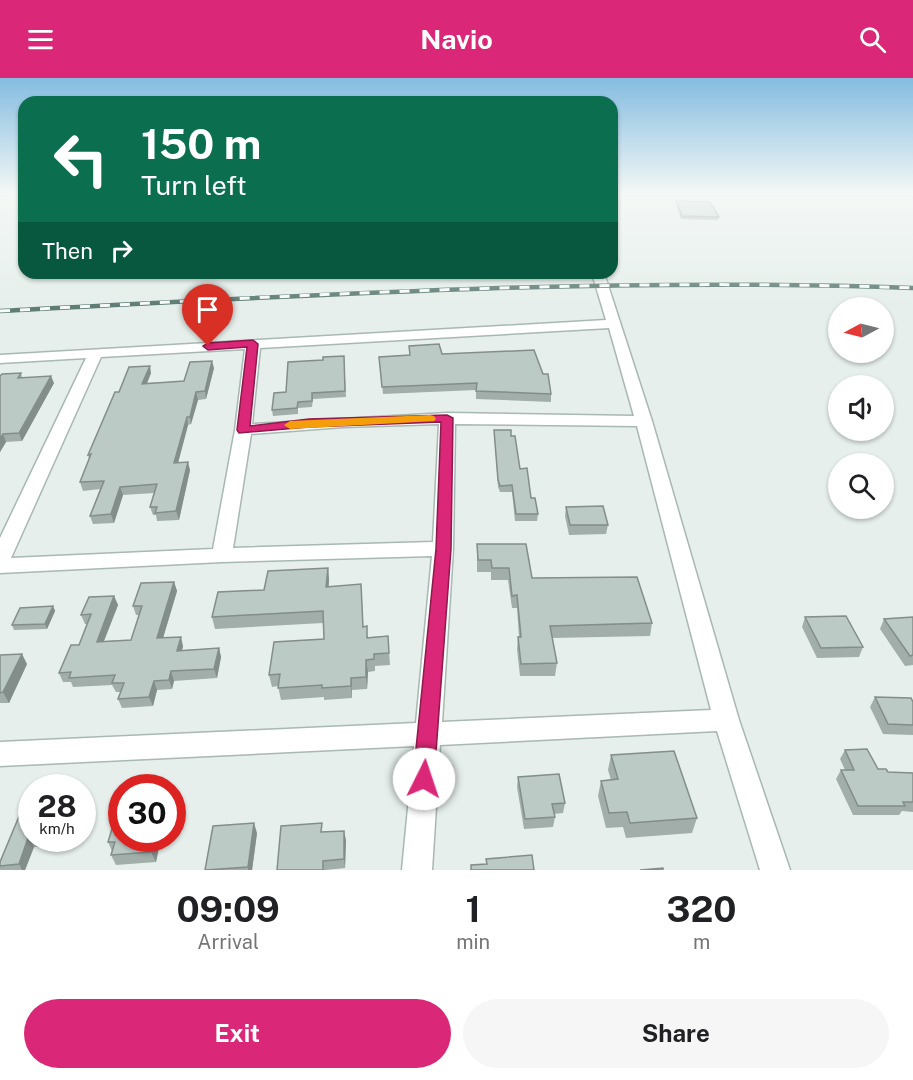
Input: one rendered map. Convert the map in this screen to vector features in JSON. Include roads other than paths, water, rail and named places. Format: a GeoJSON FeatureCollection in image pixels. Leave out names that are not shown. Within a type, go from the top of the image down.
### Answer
{"type":"FeatureCollection","features":[{"type":"Feature","properties":{"kind":"street"},"geometry":{"type":"LineString","coordinates":[[600,279],[644,421],[726,720],[775,870]]}},
{"type":"Feature","properties":{"kind":"street"},"geometry":{"type":"LineString","coordinates":[[0,359],[614,324]]}},
{"type":"Feature","properties":{"kind":"street"},"geometry":{"type":"LineString","coordinates":[[222,555],[243,430],[253,344]]}},
{"type":"Feature","properties":{"kind":"street"},"geometry":{"type":"LineString","coordinates":[[0,560],[96,353]]}},
{"type":"Feature","properties":{"kind":"street"},"geometry":{"type":"LineString","coordinates":[[243,430],[309,423],[447,418],[644,421]]}},
{"type":"Feature","properties":{"kind":"street"},"geometry":{"type":"LineString","coordinates":[[417,870],[443,549],[447,418]]}},
{"type":"Feature","properties":{"kind":"street"},"geometry":{"type":"LineString","coordinates":[[0,566],[222,555],[443,549]]}},
{"type":"Feature","properties":{"kind":"street"},"geometry":{"type":"LineString","coordinates":[[0,754],[726,720]]}},
{"type":"Feature","properties":{"kind":"railway"},"geometry":{"type":"LineString","coordinates":[[0,311],[456,289],[571,286],[799,285],[913,288]]}}]}
